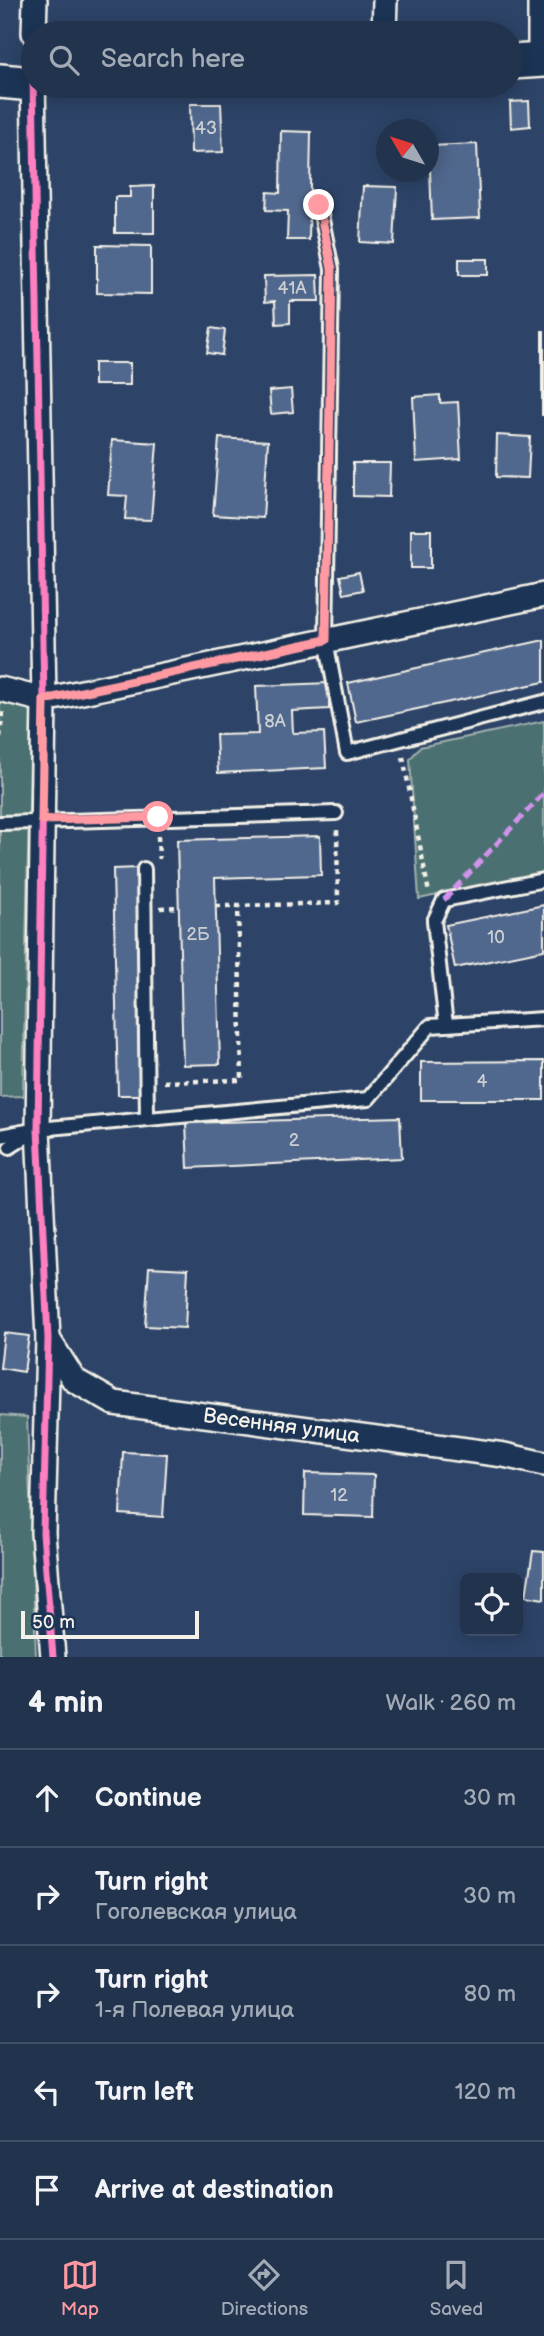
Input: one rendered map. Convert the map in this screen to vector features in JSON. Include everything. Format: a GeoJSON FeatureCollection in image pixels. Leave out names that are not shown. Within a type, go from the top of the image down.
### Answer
{"type":"FeatureCollection","features":[{"type":"Feature","properties":{"kind":"street"},"geometry":{"type":"LineString","coordinates":[[34,21],[35,0]]}},
{"type":"Feature","properties":{"kind":"street"},"geometry":{"type":"LineString","coordinates":[[384,0],[384,21]]}},
{"type":"Feature","properties":{"kind":"street"},"geometry":{"type":"LineString","coordinates":[[532,61],[540,0]]}},
{"type":"Feature","properties":{"kind":"street"},"geometry":{"type":"LineString","coordinates":[[0,81],[21,83]]}},
{"type":"Feature","properties":{"kind":"street"},"geometry":{"type":"LineString","coordinates":[[33,98],[44,700],[38,1129],[48,1339],[38,1387],[43,1533],[53,1657]]}},
{"type":"Feature","properties":{"kind":"street"},"geometry":{"type":"LineString","coordinates":[[0,689],[44,700],[544,595]]}},
{"type":"Feature","properties":{"kind":"street","name":"Весенняя улица"},"geometry":{"type":"LineString","coordinates":[[48,1339],[74,1380],[114,1403],[504,1455],[544,1464]]}},
{"type":"Feature","properties":{"kind":"lane"},"geometry":{"type":"LineString","coordinates":[[319,205],[332,269],[326,640],[347,753],[544,702]]}},
{"type":"Feature","properties":{"kind":"lane"},"geometry":{"type":"LineString","coordinates":[[0,823],[336,813]]}},
{"type":"Feature","properties":{"kind":"lane"},"geometry":{"type":"LineString","coordinates":[[144,869],[147,1119]]}},
{"type":"Feature","properties":{"kind":"lane"},"geometry":{"type":"LineString","coordinates":[[446,1025],[434,920],[444,900],[544,880]]}},
{"type":"Feature","properties":{"kind":"lane"},"geometry":{"type":"LineString","coordinates":[[0,1136],[38,1129],[368,1100],[430,1026],[544,1019]]}},
{"type":"Feature","properties":{"kind":"lane"},"geometry":{"type":"LineString","coordinates":[[10,1147],[38,1129]]}},
{"type":"Feature","properties":{"kind":"path"},"geometry":{"type":"LineString","coordinates":[[399,739],[434,920]]}},
{"type":"Feature","properties":{"kind":"path"},"geometry":{"type":"LineString","coordinates":[[216,906],[338,903],[336,813]]}},
{"type":"Feature","properties":{"kind":"path"},"geometry":{"type":"LineString","coordinates":[[164,1082],[242,1080],[238,906]]}},
{"type":"Feature","properties":{"kind":"path"},"geometry":{"type":"LineString","coordinates":[[160,908],[179,907]]}},
{"type":"Feature","properties":{"kind":"green space"},"geometry":{"type":"Polygon","coordinates":[[[0,700],[31,706],[23,1096],[0,1097],[0,700]]]}},
{"type":"Feature","properties":{"kind":"green space"},"geometry":{"type":"Polygon","coordinates":[[[544,721],[544,872],[419,899],[410,759],[420,747],[544,721]]]}},
{"type":"Feature","properties":{"kind":"green space"},"geometry":{"type":"Polygon","coordinates":[[[0,1415],[27,1417],[36,1657],[0,1657],[0,1415]]]}},
{"type":"Feature","properties":{"kind":"building"},"geometry":{"type":"Polygon","coordinates":[[[529,101],[530,126],[511,128],[510,102],[529,101]]]}},
{"type":"Feature","properties":{"kind":"building"},"geometry":{"type":"Polygon","coordinates":[[[190,104],[221,104],[223,152],[191,153],[190,104]]]}},
{"type":"Feature","properties":{"kind":"building"},"geometry":{"type":"Polygon","coordinates":[[[281,131],[311,132],[309,240],[287,240],[288,211],[266,210],[267,192],[280,193],[281,131]]]}},
{"type":"Feature","properties":{"kind":"building"},"geometry":{"type":"Polygon","coordinates":[[[477,144],[480,218],[432,220],[430,182],[439,182],[439,146],[477,144]]]}},
{"type":"Feature","properties":{"kind":"building"},"geometry":{"type":"Polygon","coordinates":[[[154,186],[154,233],[115,233],[115,197],[130,197],[130,187],[154,186]]]}},
{"type":"Feature","properties":{"kind":"building"},"geometry":{"type":"Polygon","coordinates":[[[363,186],[397,187],[394,244],[360,242],[363,186]]]}},
{"type":"Feature","properties":{"kind":"building"},"geometry":{"type":"Polygon","coordinates":[[[97,245],[151,246],[151,294],[97,293],[97,245]]]}},
{"type":"Feature","properties":{"kind":"building"},"geometry":{"type":"Polygon","coordinates":[[[459,259],[488,259],[488,275],[459,275],[459,259]]]}},
{"type":"Feature","properties":{"kind":"building"},"geometry":{"type":"Polygon","coordinates":[[[318,275],[319,301],[290,301],[290,323],[276,324],[275,301],[265,302],[264,276],[318,275]]]}},
{"type":"Feature","properties":{"kind":"building"},"geometry":{"type":"Polygon","coordinates":[[[211,328],[225,330],[222,355],[207,353],[211,328]]]}},
{"type":"Feature","properties":{"kind":"building"},"geometry":{"type":"Polygon","coordinates":[[[544,331],[544,415],[542,415],[544,331]]]}},
{"type":"Feature","properties":{"kind":"building"},"geometry":{"type":"Polygon","coordinates":[[[94,363],[130,363],[130,385],[94,385],[94,363]]]}},
{"type":"Feature","properties":{"kind":"building"},"geometry":{"type":"Polygon","coordinates":[[[291,389],[293,412],[271,414],[269,391],[291,389]]]}},
{"type":"Feature","properties":{"kind":"building"},"geometry":{"type":"Polygon","coordinates":[[[440,395],[440,403],[458,402],[461,459],[416,462],[413,397],[440,395]]]}},
{"type":"Feature","properties":{"kind":"building"},"geometry":{"type":"Polygon","coordinates":[[[497,435],[530,437],[528,478],[496,477],[497,435]]]}},
{"type":"Feature","properties":{"kind":"building"},"geometry":{"type":"Polygon","coordinates":[[[219,438],[268,441],[263,518],[213,515],[219,438]]]}},
{"type":"Feature","properties":{"kind":"building"},"geometry":{"type":"Polygon","coordinates":[[[112,440],[157,443],[151,520],[125,519],[127,496],[108,495],[112,440]]]}},
{"type":"Feature","properties":{"kind":"building"},"geometry":{"type":"Polygon","coordinates":[[[353,463],[390,463],[389,497],[353,496],[353,463]]]}},
{"type":"Feature","properties":{"kind":"building"},"geometry":{"type":"Polygon","coordinates":[[[411,530],[431,530],[431,568],[411,568],[411,530]]]}},
{"type":"Feature","properties":{"kind":"building"},"geometry":{"type":"Polygon","coordinates":[[[359,572],[363,590],[344,594],[340,576],[359,572]]]}},
{"type":"Feature","properties":{"kind":"building"},"geometry":{"type":"Polygon","coordinates":[[[544,640],[544,682],[356,722],[348,683],[544,640]]]}},
{"type":"Feature","properties":{"kind":"building"},"geometry":{"type":"Polygon","coordinates":[[[329,683],[329,709],[292,711],[293,733],[324,732],[326,768],[218,773],[216,735],[258,734],[256,686],[329,683]]]}},
{"type":"Feature","properties":{"kind":"building"},"geometry":{"type":"Polygon","coordinates":[[[320,836],[321,875],[215,878],[220,1064],[183,1065],[177,840],[320,836]]]}},
{"type":"Feature","properties":{"kind":"building"},"geometry":{"type":"Polygon","coordinates":[[[138,868],[143,1095],[118,1095],[113,869],[138,868]]]}},
{"type":"Feature","properties":{"kind":"building"},"geometry":{"type":"Polygon","coordinates":[[[544,905],[544,950],[455,968],[446,925],[544,905]]]}},
{"type":"Feature","properties":{"kind":"building"},"geometry":{"type":"Polygon","coordinates":[[[544,1061],[544,1100],[421,1100],[421,1062],[544,1061]]]}},
{"type":"Feature","properties":{"kind":"building"},"geometry":{"type":"Polygon","coordinates":[[[400,1117],[402,1158],[188,1168],[186,1123],[400,1117]]]}},
{"type":"Feature","properties":{"kind":"building"},"geometry":{"type":"Polygon","coordinates":[[[149,1267],[188,1269],[185,1328],[145,1326],[149,1267]]]}},
{"type":"Feature","properties":{"kind":"building"},"geometry":{"type":"Polygon","coordinates":[[[4,1333],[29,1336],[24,1372],[0,1368],[4,1333]]]}},
{"type":"Feature","properties":{"kind":"building"},"geometry":{"type":"Polygon","coordinates":[[[123,1452],[167,1454],[163,1517],[120,1514],[123,1452]]]}},
{"type":"Feature","properties":{"kind":"building"},"geometry":{"type":"Polygon","coordinates":[[[305,1473],[374,1475],[373,1517],[304,1515],[305,1473]]]}},
{"type":"Feature","properties":{"kind":"building"},"geometry":{"type":"Polygon","coordinates":[[[533,1551],[544,1552],[544,1599],[526,1596],[533,1551]]]}},
{"type":"Feature","properties":{"kind":"marked path"},"geometry":{"type":"LineString","coordinates":[[444,900],[544,793]]}},
{"type":"Feature","properties":{"kind":"cycle path"},"geometry":{"type":"LineString","coordinates":[[33,98],[44,700],[38,1129],[48,1339],[43,1533],[53,1657]]}},
{"type":"Feature","properties":{"kind":"route"},"geometry":{"type":"LineString","coordinates":[[158,817],[42,820],[44,700],[326,640],[332,269],[319,205]]}}]}
